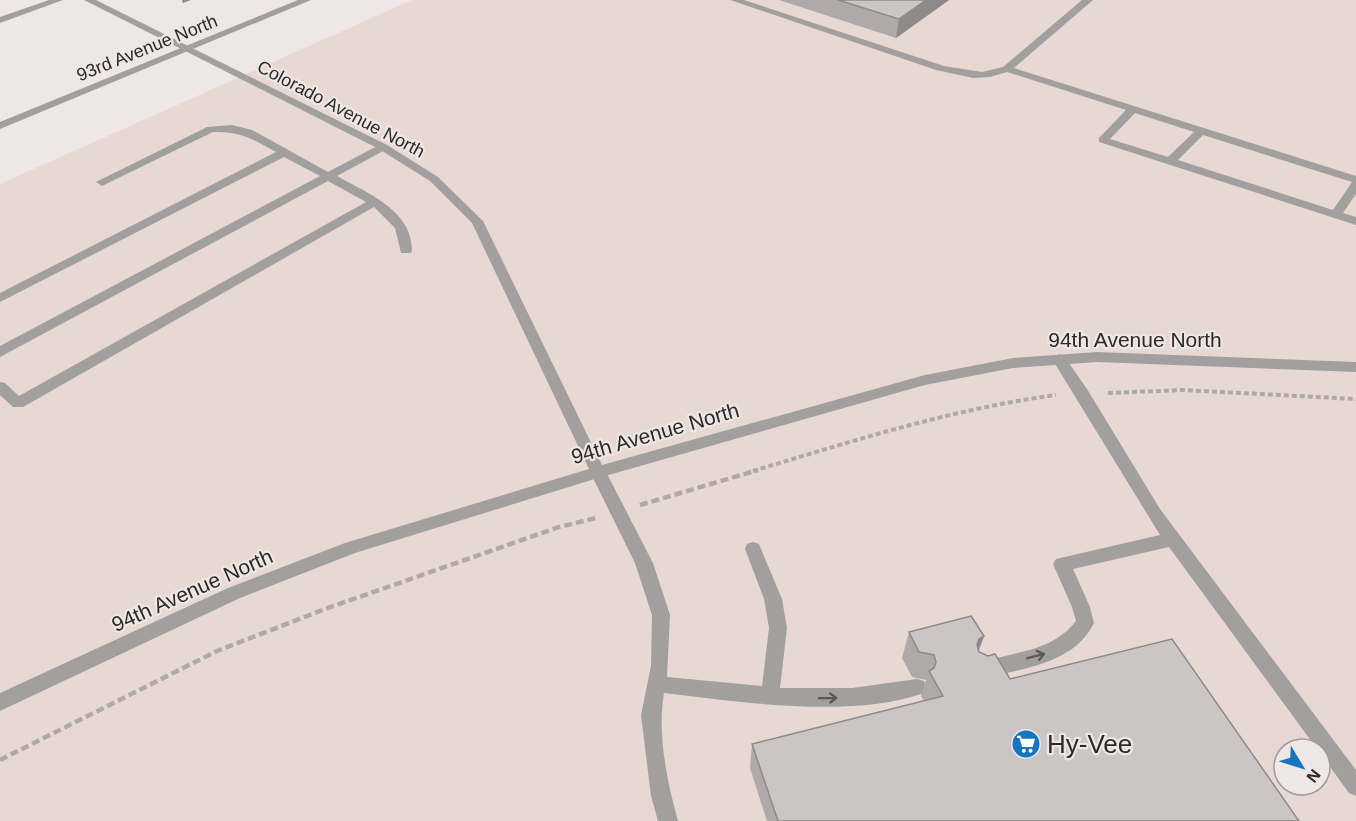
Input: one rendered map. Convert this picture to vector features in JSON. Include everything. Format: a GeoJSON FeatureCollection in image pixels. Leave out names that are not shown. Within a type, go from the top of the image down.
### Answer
{"type":"FeatureCollection","features":[{"type":"Feature","properties":{"kind":"street"},"geometry":{"type":"LineString","coordinates":[[0,20],[58,0]]}},
{"type":"Feature","properties":{"kind":"street","name":"Colorado Avenue North"},"geometry":{"type":"LineString","coordinates":[[89,0],[383,147],[434,179],[477,221],[644,563],[661,615],[660,666],[651,715],[661,796],[668,821]]}},
{"type":"Feature","properties":{"kind":"street","name":"93rd Avenue North"},"geometry":{"type":"LineString","coordinates":[[0,126],[306,0]]}},
{"type":"Feature","properties":{"kind":"street"},"geometry":{"type":"LineString","coordinates":[[735,0],[940,68],[968,75],[990,76],[1007,69],[1088,0]]}},
{"type":"Feature","properties":{"kind":"street"},"geometry":{"type":"LineString","coordinates":[[1007,69],[1356,180]]}},
{"type":"Feature","properties":{"kind":"street"},"geometry":{"type":"LineString","coordinates":[[1133,109],[1102,140],[1356,221]]}},
{"type":"Feature","properties":{"kind":"street"},"geometry":{"type":"LineString","coordinates":[[102,182],[211,129],[232,128],[248,132],[375,202],[401,225],[407,240],[406,250]]}},
{"type":"Feature","properties":{"kind":"street"},"geometry":{"type":"LineString","coordinates":[[1170,162],[1201,131]]}},
{"type":"Feature","properties":{"kind":"street"},"geometry":{"type":"LineString","coordinates":[[0,352],[383,147]]}},
{"type":"Feature","properties":{"kind":"street"},"geometry":{"type":"LineString","coordinates":[[0,298],[285,152]]}},
{"type":"Feature","properties":{"kind":"street"},"geometry":{"type":"LineString","coordinates":[[1335,215],[1356,185]]}},
{"type":"Feature","properties":{"kind":"street"},"geometry":{"type":"LineString","coordinates":[[0,387],[18,403],[375,202]]}},
{"type":"Feature","properties":{"kind":"street","name":"94th Avenue North"},"geometry":{"type":"LineString","coordinates":[[0,702],[234,593],[351,548],[598,472],[925,380],[1012,363],[1059,359],[1166,358],[1356,367]]}},
{"type":"Feature","properties":{"kind":"street"},"geometry":{"type":"LineString","coordinates":[[1059,359],[1082,393],[1154,514],[1356,786]]}},
{"type":"Feature","properties":{"kind":"street"},"geometry":{"type":"LineString","coordinates":[[980,671],[1053,652],[1076,638],[1084,624],[1083,615],[1062,564],[1173,539]]}},
{"type":"Feature","properties":{"kind":"street"},"geometry":{"type":"LineString","coordinates":[[753,549],[773,599],[778,628],[770,696]]}},
{"type":"Feature","properties":{"kind":"street"},"geometry":{"type":"LineString","coordinates":[[657,684],[802,699],[854,698],[917,687]]}},
{"type":"Feature","properties":{"kind":"path"},"geometry":{"type":"LineString","coordinates":[[0,760],[217,651],[324,609],[559,527],[618,512],[680,491],[918,422],[1005,402],[1082,393],[1183,390],[1356,399]]}},
{"type":"Feature","properties":{"kind":"shaded area"},"geometry":{"type":"Polygon","coordinates":[[[412,0],[1356,0],[1356,821],[0,821],[0,184],[412,0]]]}},
{"type":"Feature","properties":{"kind":"building"},"geometry":{"type":"Polygon","coordinates":[[[838,0],[926,0],[899,19],[838,0]]]}},
{"type":"Feature","properties":{"kind":"building","name":"Hy-Vee"},"geometry":{"type":"Polygon","coordinates":[[[971,616],[984,636],[979,639],[977,645],[979,652],[988,656],[995,654],[1010,679],[1172,639],[1272,782],[1272,797],[1282,797],[1299,821],[778,821],[752,744],[943,696],[929,671],[934,668],[936,662],[934,655],[919,652],[909,632],[971,616]]]}},
{"type":"Feature","properties":{"kind":"place","name":"Hy-Vee"},"geometry":{"type":"Point","coordinates":[1026,744]}}]}
